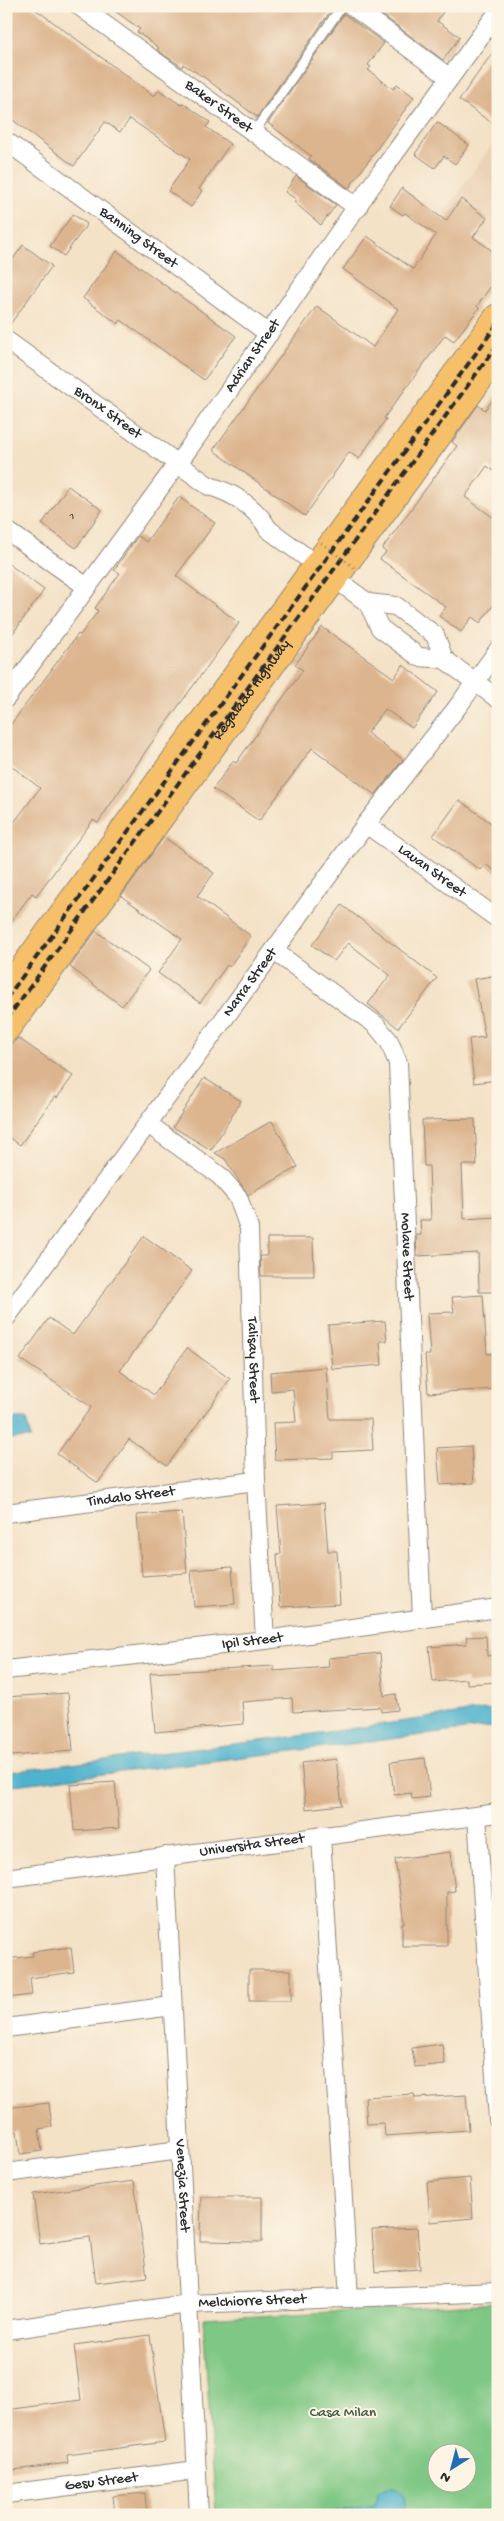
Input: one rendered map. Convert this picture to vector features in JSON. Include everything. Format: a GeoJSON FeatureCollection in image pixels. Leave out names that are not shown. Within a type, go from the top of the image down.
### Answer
{"type":"FeatureCollection","features":[{"type":"Feature","properties":{"kind":"main road","name":"Regalado Highway"},"geometry":{"type":"LineString","coordinates":[[6,1028],[332,563],[498,318]]}},
{"type":"Feature","properties":{"kind":"main road","name":"Regalado Highway"},"geometry":{"type":"LineString","coordinates":[[6,993],[332,563],[498,352]]}},
{"type":"Feature","properties":{"kind":"street","name":"Baker Street"},"geometry":{"type":"LineString","coordinates":[[79,6],[358,208]]}},
{"type":"Feature","properties":{"kind":"street"},"geometry":{"type":"LineString","coordinates":[[352,6],[450,78]]}},
{"type":"Feature","properties":{"kind":"street","name":"Adrian Street"},"geometry":{"type":"LineString","coordinates":[[6,698],[177,463],[358,208],[381,172],[498,12]]}},
{"type":"Feature","properties":{"kind":"street","name":"Banning Street"},"geometry":{"type":"LineString","coordinates":[[6,141],[269,334]]}},
{"type":"Feature","properties":{"kind":"street","name":"Bronx Street"},"geometry":{"type":"LineString","coordinates":[[6,340],[209,486],[225,490],[262,517],[268,529],[332,563],[368,602]]}},
{"type":"Feature","properties":{"kind":"street"},"geometry":{"type":"LineString","coordinates":[[6,530],[87,588]]}},
{"type":"Feature","properties":{"kind":"street"},"geometry":{"type":"LineString","coordinates":[[368,602],[380,628],[419,657],[444,659],[498,699]]}},
{"type":"Feature","properties":{"kind":"street"},"geometry":{"type":"LineString","coordinates":[[368,602],[396,606],[435,635],[444,659]]}},
{"type":"Feature","properties":{"kind":"street","name":"Narra Street"},"geometry":{"type":"LineString","coordinates":[[6,1318],[366,824],[498,650]]}},
{"type":"Feature","properties":{"kind":"street","name":"Lauan Street"},"geometry":{"type":"LineString","coordinates":[[366,824],[498,919]]}},
{"type":"Feature","properties":{"kind":"street","name":"Molave Street"},"geometry":{"type":"LineString","coordinates":[[274,952],[376,1025],[389,1041],[398,1062],[422,1618]]}},
{"type":"Feature","properties":{"kind":"street","name":"Talisay Street"},"geometry":{"type":"LineString","coordinates":[[148,1124],[220,1176],[238,1197],[249,1228],[256,1481],[265,1640]]}},
{"type":"Feature","properties":{"kind":"street","name":"Tindalo Street"},"geometry":{"type":"LineString","coordinates":[[6,1513],[256,1481]]}},
{"type":"Feature","properties":{"kind":"street","name":"Ipil Street"},"geometry":{"type":"LineString","coordinates":[[6,1670],[265,1640],[498,1608]]}},
{"type":"Feature","properties":{"kind":"street","name":"Universita Street"},"geometry":{"type":"LineString","coordinates":[[6,1878],[498,1813]]}},
{"type":"Feature","properties":{"kind":"street"},"geometry":{"type":"LineString","coordinates":[[478,1816],[498,2120]]}},
{"type":"Feature","properties":{"kind":"street"},"geometry":{"type":"LineString","coordinates":[[321,1836],[350,2298]]}},
{"type":"Feature","properties":{"kind":"street","name":"Venezia Street"},"geometry":{"type":"LineString","coordinates":[[164,1856],[199,2515]]}},
{"type":"Feature","properties":{"kind":"street"},"geometry":{"type":"LineString","coordinates":[[6,2028],[172,2006]]}},
{"type":"Feature","properties":{"kind":"street"},"geometry":{"type":"LineString","coordinates":[[6,2173],[180,2150]]}},
{"type":"Feature","properties":{"kind":"street","name":"Melchiorre Street"},"geometry":{"type":"LineString","coordinates":[[6,2330],[188,2304],[498,2292]]}},
{"type":"Feature","properties":{"kind":"street","name":"Gesu Street"},"geometry":{"type":"LineString","coordinates":[[6,2494],[197,2470]]}},
{"type":"Feature","properties":{"kind":"lane"},"geometry":{"type":"LineString","coordinates":[[254,132],[342,6]]}},
{"type":"Feature","properties":{"kind":"shaded area"},"geometry":{"type":"Polygon","coordinates":[[[496,139],[498,141],[498,251],[444,213],[496,139]]]}},
{"type":"Feature","properties":{"kind":"green space","name":"Casa Milan"},"geometry":{"type":"Polygon","coordinates":[[[498,2303],[498,2515],[216,2515],[203,2319],[498,2303]]]}},
{"type":"Feature","properties":{"kind":"water"},"geometry":{"type":"Polygon","coordinates":[[[6,1419],[26,1419],[31,1438],[6,1439],[6,1419]]]}},
{"type":"Feature","properties":{"kind":"water"},"geometry":{"type":"Polygon","coordinates":[[[498,1708],[498,1726],[6,1786],[6,1772],[299,1736],[498,1708]]]}},
{"type":"Feature","properties":{"kind":"water"},"geometry":{"type":"Polygon","coordinates":[[[391,2486],[396,2488],[404,2498],[405,2507],[399,2515],[326,2515],[326,2513],[374,2505],[378,2492],[391,2486]]]}},
{"type":"Feature","properties":{"kind":"building"},"geometry":{"type":"Polygon","coordinates":[[[6,6],[31,6],[154,96],[159,90],[181,105],[183,103],[210,122],[206,127],[230,144],[199,189],[202,191],[191,207],[168,191],[190,159],[130,119],[120,132],[105,122],[74,166],[6,115],[6,6]]]}},
{"type":"Feature","properties":{"kind":"building"},"geometry":{"type":"Polygon","coordinates":[[[108,6],[334,6],[257,117],[205,78],[183,64],[182,67],[157,50],[159,48],[137,32],[140,29],[108,6]]]}},
{"type":"Feature","properties":{"kind":"building"},"geometry":{"type":"Polygon","coordinates":[[[381,6],[447,6],[437,21],[460,37],[443,60],[377,11],[381,6]]]}},
{"type":"Feature","properties":{"kind":"building"},"geometry":{"type":"Polygon","coordinates":[[[344,14],[384,43],[368,65],[371,67],[368,70],[393,89],[397,84],[414,97],[349,188],[309,159],[311,156],[268,123],[344,14]]]}},
{"type":"Feature","properties":{"kind":"building"},"geometry":{"type":"Polygon","coordinates":[[[498,45],[498,127],[459,100],[498,45]]]}},
{"type":"Feature","properties":{"kind":"building"},"geometry":{"type":"Polygon","coordinates":[[[437,122],[469,145],[455,164],[444,156],[435,168],[415,154],[437,122]]]}},
{"type":"Feature","properties":{"kind":"building"},"geometry":{"type":"Polygon","coordinates":[[[296,176],[336,205],[321,225],[294,202],[296,199],[285,192],[296,176]]]}},
{"type":"Feature","properties":{"kind":"building"},"geometry":{"type":"Polygon","coordinates":[[[402,188],[446,221],[461,199],[487,218],[473,237],[498,255],[498,276],[477,306],[479,308],[454,341],[445,335],[384,418],[386,419],[359,459],[349,452],[305,516],[213,450],[317,306],[373,347],[398,309],[343,269],[367,236],[413,269],[436,235],[405,213],[403,215],[390,206],[402,188]]]}},
{"type":"Feature","properties":{"kind":"building"},"geometry":{"type":"Polygon","coordinates":[[[73,214],[87,224],[64,256],[50,246],[73,214]]]}},
{"type":"Feature","properties":{"kind":"building"},"geometry":{"type":"Polygon","coordinates":[[[23,245],[52,266],[6,330],[6,269],[23,245]]]}},
{"type":"Feature","properties":{"kind":"building"},"geometry":{"type":"Polygon","coordinates":[[[117,251],[236,336],[204,380],[121,320],[118,324],[83,298],[117,251]]]}},
{"type":"Feature","properties":{"kind":"building"},"geometry":{"type":"Polygon","coordinates":[[[498,393],[498,474],[487,466],[465,497],[498,521],[498,599],[480,623],[472,617],[461,632],[439,616],[446,607],[380,559],[386,552],[382,549],[457,446],[452,442],[478,405],[485,410],[498,393]]]}},
{"type":"Feature","properties":{"kind":"building"},"geometry":{"type":"Polygon","coordinates":[[[68,486],[102,510],[76,548],[42,524],[68,486]]]}},
{"type":"Feature","properties":{"kind":"building"},"geometry":{"type":"Polygon","coordinates":[[[179,497],[215,523],[176,576],[239,623],[150,745],[98,823],[93,820],[36,896],[32,893],[6,928],[6,833],[40,788],[6,762],[6,731],[78,634],[80,635],[98,611],[95,608],[120,573],[114,570],[138,536],[146,542],[179,497]]]}},
{"type":"Feature","properties":{"kind":"building"},"geometry":{"type":"Polygon","coordinates":[[[6,562],[44,590],[6,643],[6,562]]]}},
{"type":"Feature","properties":{"kind":"building"},"geometry":{"type":"Polygon","coordinates":[[[322,627],[394,678],[403,665],[438,692],[412,728],[385,709],[367,733],[403,760],[375,795],[312,748],[259,821],[213,789],[233,761],[236,763],[303,670],[295,665],[322,627]]]}},
{"type":"Feature","properties":{"kind":"building"},"geometry":{"type":"Polygon","coordinates":[[[459,800],[498,828],[498,873],[485,864],[480,870],[433,836],[459,800]]]}},
{"type":"Feature","properties":{"kind":"building"},"geometry":{"type":"Polygon","coordinates":[[[164,837],[214,873],[197,896],[251,936],[229,967],[227,965],[200,1003],[158,973],[182,939],[121,896],[164,837]]]}},
{"type":"Feature","properties":{"kind":"building"},"geometry":{"type":"Polygon","coordinates":[[[342,905],[437,978],[398,1028],[368,1004],[390,975],[348,943],[334,961],[312,945],[342,905]]]}},
{"type":"Feature","properties":{"kind":"building"},"geometry":{"type":"Polygon","coordinates":[[[96,931],[149,970],[122,1006],[70,967],[96,931]]]}},
{"type":"Feature","properties":{"kind":"building"},"geometry":{"type":"Polygon","coordinates":[[[498,975],[498,1080],[474,1083],[469,1039],[485,1037],[474,979],[498,975]]]}},
{"type":"Feature","properties":{"kind":"building"},"geometry":{"type":"Polygon","coordinates":[[[18,1038],[73,1076],[57,1098],[55,1096],[20,1145],[6,1135],[6,1049],[18,1038]]]}},
{"type":"Feature","properties":{"kind":"building"},"geometry":{"type":"Polygon","coordinates":[[[204,1078],[241,1101],[211,1150],[173,1127],[204,1078]]]}},
{"type":"Feature","properties":{"kind":"building"},"geometry":{"type":"Polygon","coordinates":[[[475,1119],[477,1165],[462,1165],[464,1219],[498,1217],[498,1292],[479,1292],[478,1253],[417,1256],[416,1235],[421,1235],[420,1220],[431,1220],[429,1166],[424,1166],[422,1120],[475,1119]]]}},
{"type":"Feature","properties":{"kind":"building"},"geometry":{"type":"Polygon","coordinates":[[[272,1121],[298,1167],[248,1195],[225,1159],[215,1153],[272,1121]]]}},
{"type":"Feature","properties":{"kind":"building"},"geometry":{"type":"Polygon","coordinates":[[[144,1236],[192,1271],[120,1371],[154,1395],[187,1348],[230,1379],[167,1466],[129,1439],[98,1483],[57,1454],[91,1407],[20,1359],[49,1318],[73,1335],[144,1236]]]}},
{"type":"Feature","properties":{"kind":"building"},"geometry":{"type":"Polygon","coordinates":[[[267,1238],[313,1238],[314,1276],[261,1276],[260,1256],[267,1256],[267,1238]]]}},
{"type":"Feature","properties":{"kind":"building"},"geometry":{"type":"Polygon","coordinates":[[[483,1295],[487,1354],[498,1353],[498,1389],[428,1393],[425,1355],[430,1355],[427,1313],[454,1312],[452,1297],[483,1295]]]}},
{"type":"Feature","properties":{"kind":"building"},"geometry":{"type":"Polygon","coordinates":[[[385,1321],[387,1341],[380,1341],[382,1365],[332,1369],[328,1325],[385,1321]]]}},
{"type":"Feature","properties":{"kind":"building"},"geometry":{"type":"Polygon","coordinates":[[[326,1367],[330,1419],[371,1419],[373,1450],[333,1452],[333,1458],[275,1460],[273,1423],[296,1422],[293,1389],[271,1391],[270,1372],[326,1367]]]}},
{"type":"Feature","properties":{"kind":"building"},"geometry":{"type":"Polygon","coordinates":[[[471,1446],[474,1483],[440,1485],[437,1448],[471,1446]]]}},
{"type":"Feature","properties":{"kind":"building"},"geometry":{"type":"Polygon","coordinates":[[[324,1503],[328,1551],[337,1551],[340,1604],[280,1607],[277,1554],[281,1554],[277,1506],[324,1503]]]}},
{"type":"Feature","properties":{"kind":"building"},"geometry":{"type":"Polygon","coordinates":[[[182,1512],[187,1573],[142,1576],[137,1515],[182,1512]]]}},
{"type":"Feature","properties":{"kind":"building"},"geometry":{"type":"Polygon","coordinates":[[[232,1567],[235,1604],[194,1607],[191,1570],[232,1567]]]}},
{"type":"Feature","properties":{"kind":"building"},"geometry":{"type":"Polygon","coordinates":[[[486,1636],[487,1656],[498,1655],[498,1682],[467,1684],[467,1679],[433,1682],[429,1647],[467,1644],[466,1637],[486,1636]]]}},
{"type":"Feature","properties":{"kind":"building"},"geometry":{"type":"Polygon","coordinates":[[[380,1653],[384,1696],[396,1694],[398,1710],[381,1712],[380,1707],[293,1712],[292,1698],[242,1702],[244,1724],[155,1732],[150,1673],[274,1666],[274,1671],[329,1667],[328,1658],[380,1653]]]}},
{"type":"Feature","properties":{"kind":"building"},"geometry":{"type":"Polygon","coordinates":[[[68,1693],[73,1751],[11,1756],[6,1697],[68,1693]]]}},
{"type":"Feature","properties":{"kind":"building"},"geometry":{"type":"Polygon","coordinates":[[[425,1758],[430,1797],[412,1799],[411,1793],[394,1795],[390,1762],[425,1758]]]}},
{"type":"Feature","properties":{"kind":"building"},"geometry":{"type":"Polygon","coordinates":[[[336,1759],[342,1805],[306,1809],[301,1763],[336,1759]]]}},
{"type":"Feature","properties":{"kind":"building"},"geometry":{"type":"Polygon","coordinates":[[[115,1782],[119,1828],[74,1831],[70,1785],[115,1782]]]}},
{"type":"Feature","properties":{"kind":"building"},"geometry":{"type":"Polygon","coordinates":[[[450,1852],[455,1891],[447,1892],[447,1946],[402,1946],[402,1923],[404,1923],[395,1859],[450,1852]]]}},
{"type":"Feature","properties":{"kind":"building"},"geometry":{"type":"Polygon","coordinates":[[[71,1947],[74,1972],[30,1978],[32,1995],[6,1998],[6,1959],[33,1956],[32,1952],[71,1947]]]}},
{"type":"Feature","properties":{"kind":"building"},"geometry":{"type":"Polygon","coordinates":[[[249,1970],[291,1970],[291,2001],[249,2001],[249,1970]]]}},
{"type":"Feature","properties":{"kind":"building"},"geometry":{"type":"Polygon","coordinates":[[[442,2044],[445,2064],[415,2067],[412,2048],[442,2044]]]}},
{"type":"Feature","properties":{"kind":"building"},"geometry":{"type":"Polygon","coordinates":[[[414,2094],[415,2098],[466,2095],[469,2130],[385,2136],[384,2123],[367,2124],[365,2097],[414,2094]]]}},
{"type":"Feature","properties":{"kind":"building"},"geometry":{"type":"Polygon","coordinates":[[[49,2103],[52,2127],[39,2129],[42,2151],[20,2154],[17,2131],[6,2133],[6,2108],[49,2103]]]}},
{"type":"Feature","properties":{"kind":"building"},"geometry":{"type":"Polygon","coordinates":[[[470,2178],[473,2218],[430,2222],[427,2182],[470,2178]]]}},
{"type":"Feature","properties":{"kind":"building"},"geometry":{"type":"Polygon","coordinates":[[[134,2181],[147,2277],[96,2283],[90,2237],[40,2244],[33,2194],[134,2181]]]}},
{"type":"Feature","properties":{"kind":"building"},"geometry":{"type":"Polygon","coordinates":[[[201,2197],[262,2197],[262,2242],[200,2241],[201,2197]]]}},
{"type":"Feature","properties":{"kind":"building"},"geometry":{"type":"Polygon","coordinates":[[[417,2228],[420,2269],[375,2272],[372,2230],[417,2228]]]}},
{"type":"Feature","properties":{"kind":"building"},"geometry":{"type":"Polygon","coordinates":[[[150,2335],[165,2442],[67,2455],[68,2463],[6,2471],[6,2410],[81,2400],[74,2345],[150,2335]]]}},
{"type":"Feature","properties":{"kind":"building"},"geometry":{"type":"Polygon","coordinates":[[[145,2493],[147,2515],[115,2515],[113,2496],[145,2493]]]}},
{"type":"Feature","properties":{"kind":"railway"},"geometry":{"type":"LineString","coordinates":[[6,999],[498,323]]}},
{"type":"Feature","properties":{"kind":"railway"},"geometry":{"type":"LineString","coordinates":[[6,1020],[498,344]]}}]}
